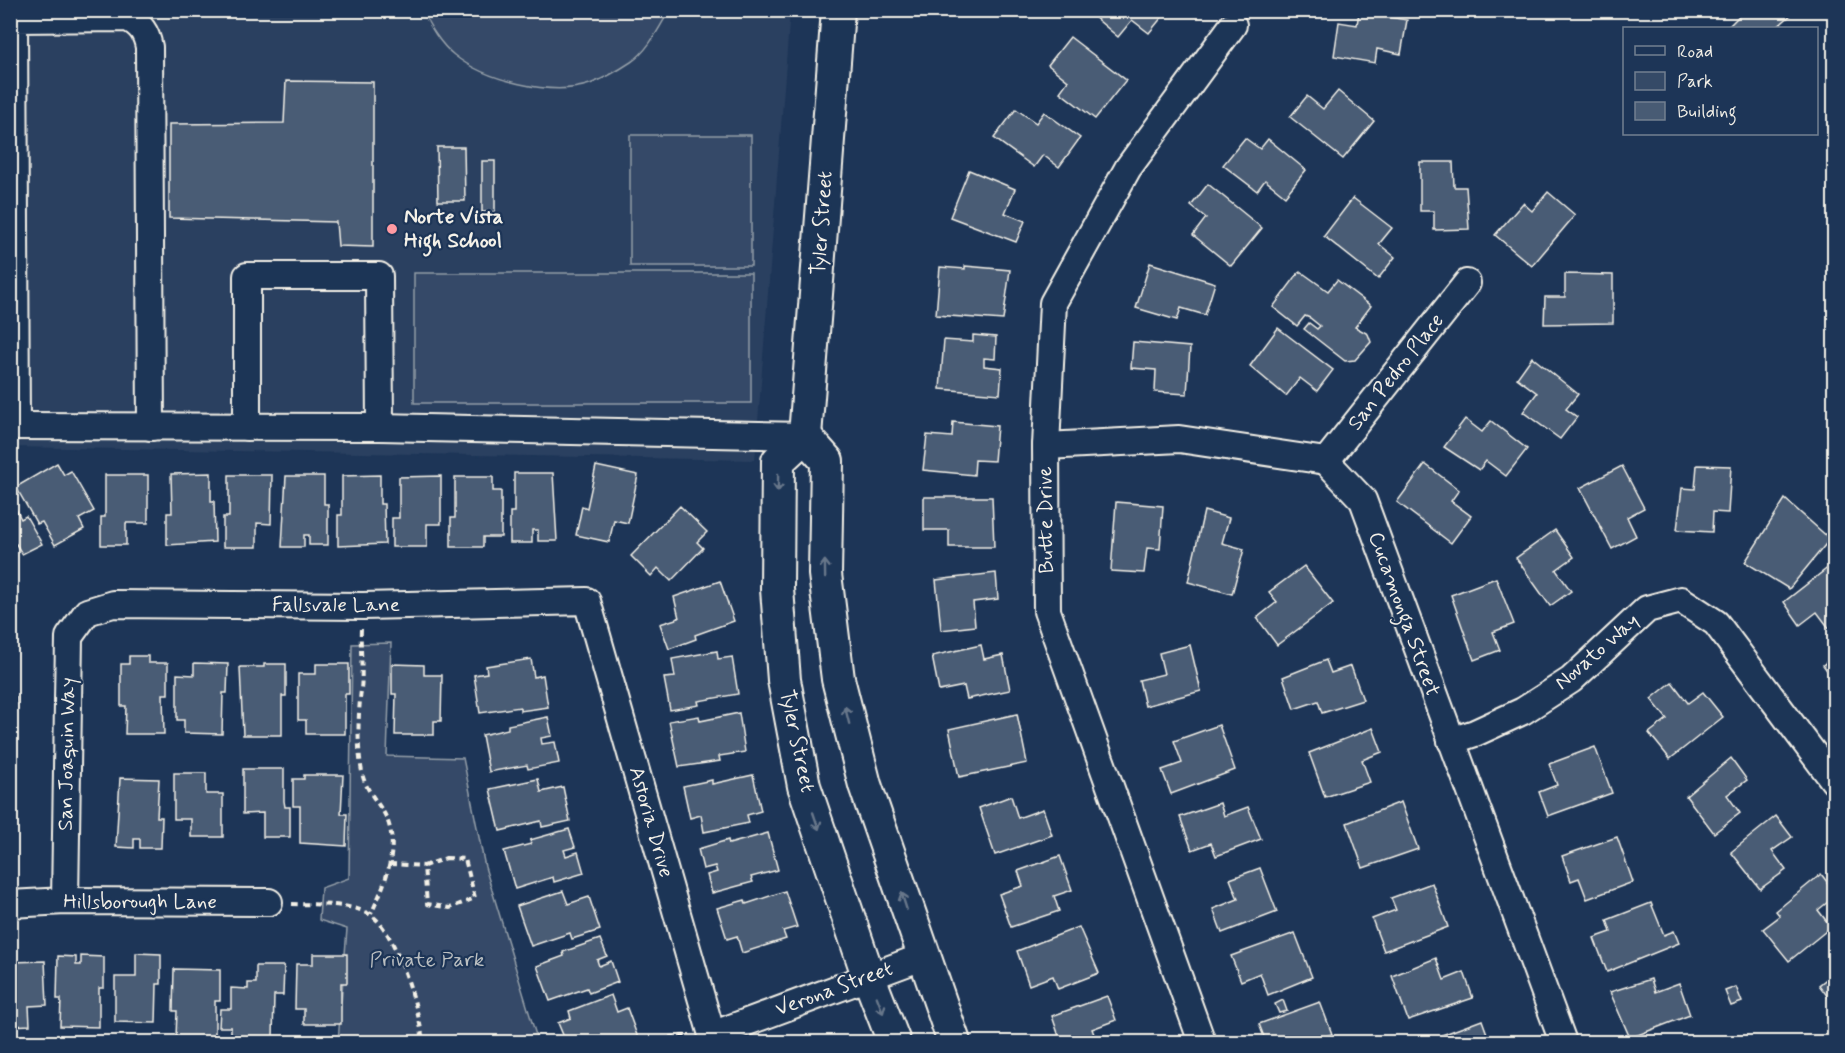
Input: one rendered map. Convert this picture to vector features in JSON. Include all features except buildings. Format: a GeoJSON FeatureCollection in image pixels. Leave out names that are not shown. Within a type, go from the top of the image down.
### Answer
{"type":"FeatureCollection","features":[{"type":"Feature","properties":{"kind":"main road","name":"Tyler Street"},"geometry":{"type":"LineString","coordinates":[[838,10],[805,436],[778,461],[777,590],[784,680],[804,786],[868,975],[894,1042]]}},
{"type":"Feature","properties":{"kind":"main road"},"geometry":{"type":"LineString","coordinates":[[805,436],[827,460],[825,574],[838,679],[865,785],[922,957],[954,1042]]}},
{"type":"Feature","properties":{"kind":"street"},"geometry":{"type":"LineString","coordinates":[[151,427],[149,47],[147,35],[139,24],[128,18],[14,19],[13,426],[151,427],[380,427],[805,436]]}},
{"type":"Feature","properties":{"kind":"street","name":"Butte Drive"},"geometry":{"type":"LineString","coordinates":[[1202,1042],[1047,611],[1046,446],[1053,303],[1128,168],[1233,26]]}},
{"type":"Feature","properties":{"kind":"street"},"geometry":{"type":"LineString","coordinates":[[248,427],[248,276],[379,276],[380,427]]}},
{"type":"Feature","properties":{"kind":"street","name":"San Pedro Place"},"geometry":{"type":"LineString","coordinates":[[1326,461],[1467,283]]}},
{"type":"Feature","properties":{"kind":"street"},"geometry":{"type":"LineString","coordinates":[[1046,446],[1179,439],[1326,461]]}},
{"type":"Feature","properties":{"kind":"street","name":"Cucamonga Street"},"geometry":{"type":"LineString","coordinates":[[1326,461],[1363,500],[1563,1042]]}},
{"type":"Feature","properties":{"kind":"street","name":"Novato Way"},"geometry":{"type":"LineString","coordinates":[[1451,741],[1475,733],[1523,711],[1571,680],[1647,609],[1681,600],[1716,623],[1834,781]]}},
{"type":"Feature","properties":{"kind":"street","name":"Fallsvale Lane"},"geometry":{"type":"LineString","coordinates":[[87,612],[113,604],[363,606],[587,601]]}},
{"type":"Feature","properties":{"kind":"street","name":"Astoria Drive"},"geometry":{"type":"LineString","coordinates":[[587,601],[713,1039]]}},
{"type":"Feature","properties":{"kind":"street","name":"San Joaquin Way"},"geometry":{"type":"LineString","coordinates":[[65,901],[69,637],[87,612]]}},
{"type":"Feature","properties":{"kind":"street","name":"Hillsborough Lane"},"geometry":{"type":"LineString","coordinates":[[10,904],[65,901],[269,902]]}},
{"type":"Feature","properties":{"kind":"street","name":"Verona Street"},"geometry":{"type":"LineString","coordinates":[[713,1039],[868,975],[922,957]]}},
{"type":"Feature","properties":{"kind":"path"},"geometry":{"type":"LineString","coordinates":[[363,606],[358,702],[362,776],[385,816],[391,835],[390,864],[371,914]]}},
{"type":"Feature","properties":{"kind":"path"},"geometry":{"type":"LineString","coordinates":[[390,864],[424,866],[446,858],[465,859],[475,898],[450,908],[427,904],[424,866]]}},
{"type":"Feature","properties":{"kind":"path"},"geometry":{"type":"LineString","coordinates":[[269,902],[355,909],[371,914],[384,930],[406,973],[423,1042]]}},
{"type":"Feature","properties":{"kind":"shaded area","name":"Norte Vista High School"},"geometry":{"type":"Polygon","coordinates":[[[11,11],[790,11],[755,460],[11,447],[11,11]]]}},
{"type":"Feature","properties":{"kind":"green space"},"geometry":{"type":"Polygon","coordinates":[[[422,11],[669,11],[648,46],[631,62],[590,84],[574,88],[557,88],[519,84],[500,79],[467,64],[444,46],[422,11]]]}},
{"type":"Feature","properties":{"kind":"green space"},"geometry":{"type":"Polygon","coordinates":[[[630,135],[751,135],[751,266],[630,266],[630,135]]]}},
{"type":"Feature","properties":{"kind":"green space"},"geometry":{"type":"Polygon","coordinates":[[[414,273],[751,273],[751,403],[414,403],[414,273]]]}},
{"type":"Feature","properties":{"kind":"green space","name":"Private Park"},"geometry":{"type":"Polygon","coordinates":[[[391,643],[387,756],[463,758],[485,867],[538,1042],[338,1042],[347,929],[319,920],[321,888],[349,878],[352,644],[391,643]]]}},
{"type":"Feature","properties":{"kind":"place","name":"Norte Vista High School"},"geometry":{"type":"Point","coordinates":[392,229]}}]}
